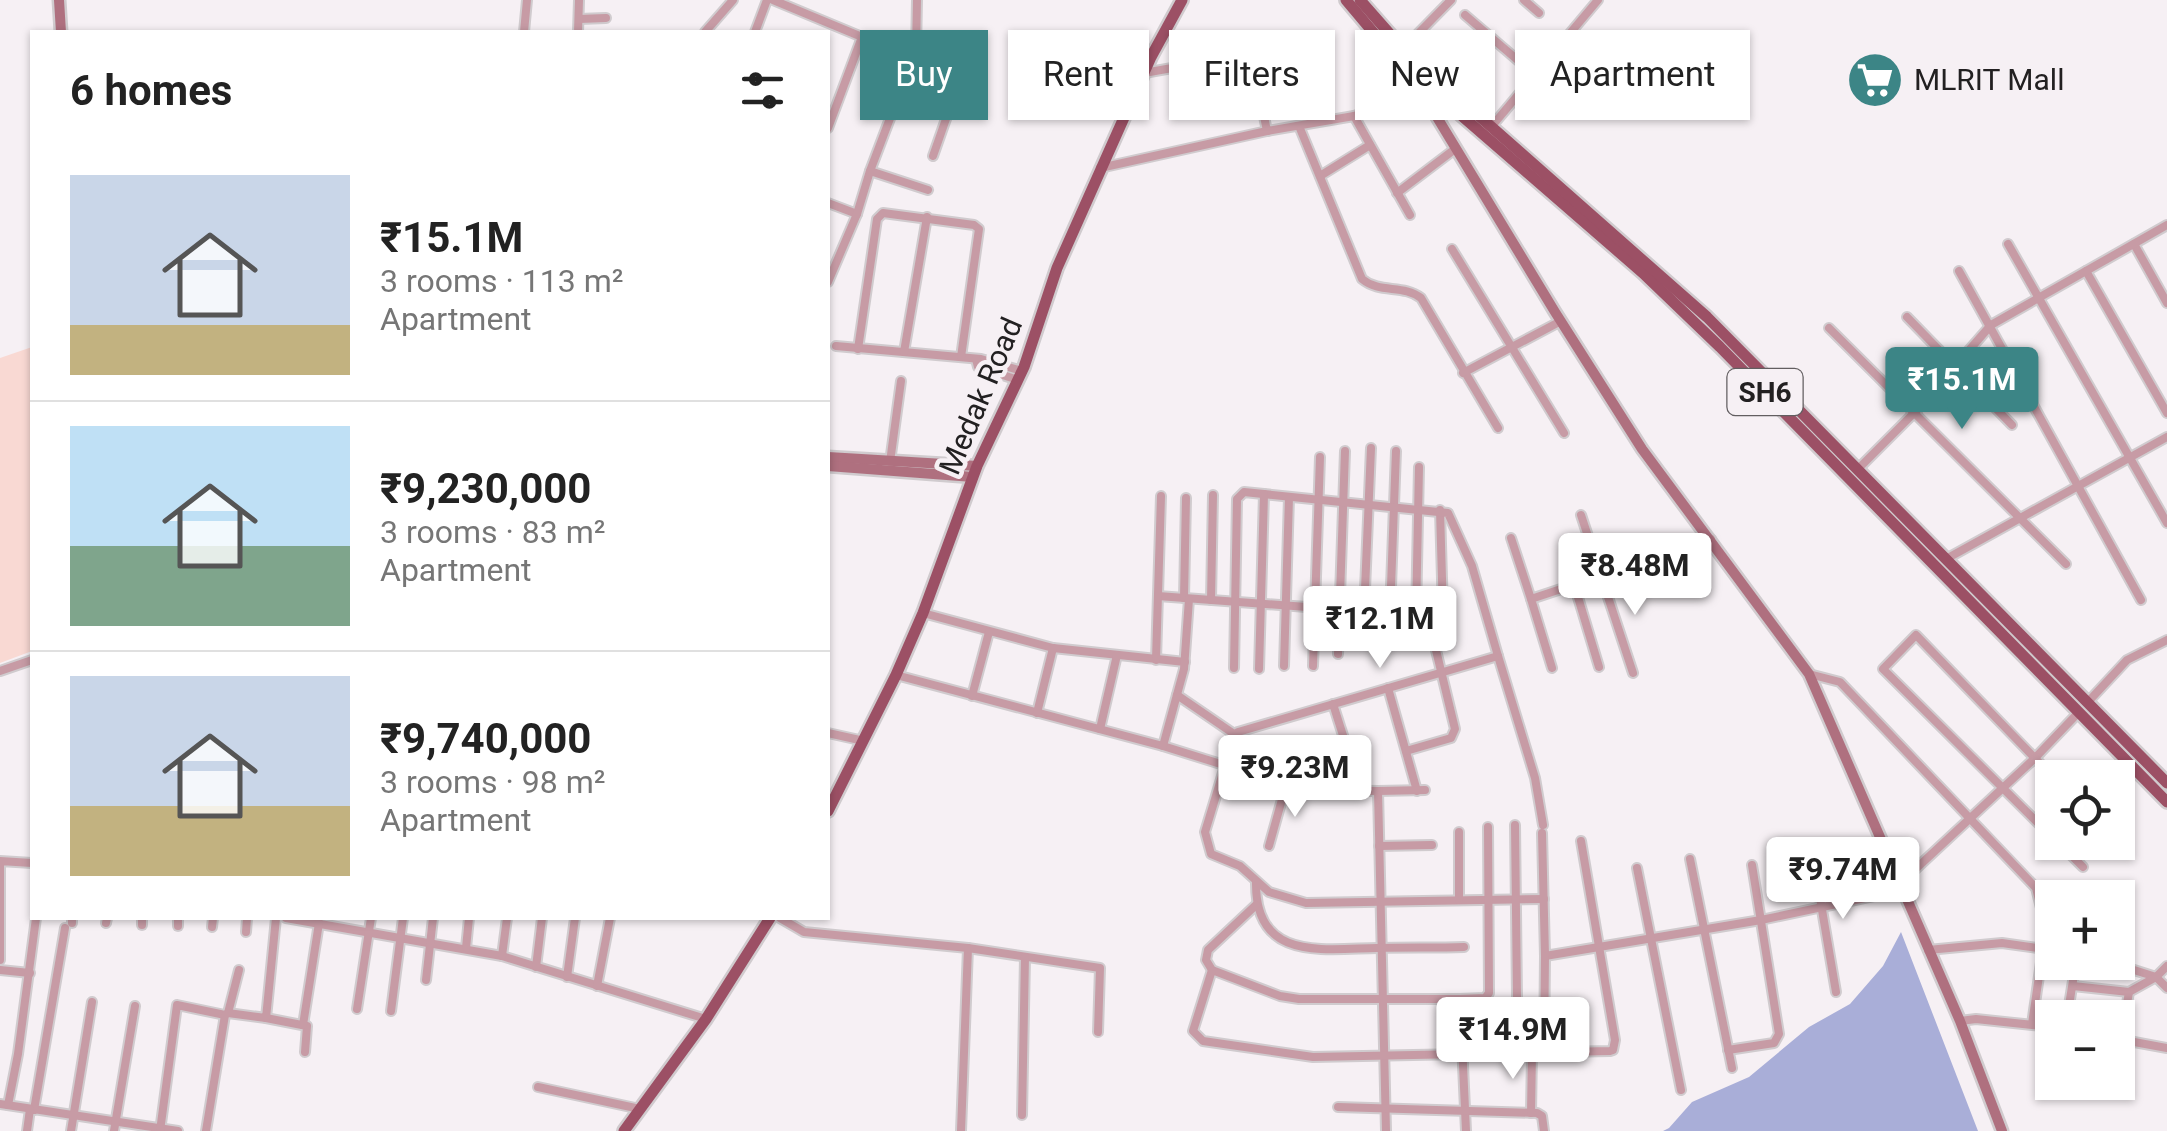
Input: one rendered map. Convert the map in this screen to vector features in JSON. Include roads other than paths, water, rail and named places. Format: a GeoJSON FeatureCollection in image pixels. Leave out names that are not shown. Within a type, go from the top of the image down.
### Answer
{"type":"FeatureCollection","features":[{"type":"Feature","properties":{"kind":"main road","name":"Medak Road"},"geometry":{"type":"LineString","coordinates":[[1149,63],[1182,0]]}},
{"type":"Feature","properties":{"kind":"main road","name":"SH6"},"geometry":{"type":"LineString","coordinates":[[1346,0],[1370,30]]}},
{"type":"Feature","properties":{"kind":"main road","name":"SH6"},"geometry":{"type":"LineString","coordinates":[[1360,0],[1386,30]]}},
{"type":"Feature","properties":{"kind":"main road","name":"Medak Road"},"geometry":{"type":"LineString","coordinates":[[830,807],[923,613],[975,472],[1020,376],[1058,268],[1122,120]]}},
{"type":"Feature","properties":{"kind":"main road","name":"SH6"},"geometry":{"type":"LineString","coordinates":[[1466,120],[1698,325],[2083,708],[2167,783]]}},
{"type":"Feature","properties":{"kind":"main road","name":"SH6"},"geometry":{"type":"LineString","coordinates":[[1485,120],[1678,290],[1858,468],[1946,558],[2167,802]]}},
{"type":"Feature","properties":{"kind":"main road"},"geometry":{"type":"LineString","coordinates":[[624,1131],[706,1018],[769,920]]}},
{"type":"Feature","properties":{"kind":"street"},"geometry":{"type":"LineString","coordinates":[[59,0],[61,30]]}},
{"type":"Feature","properties":{"kind":"street"},"geometry":{"type":"LineString","coordinates":[[524,30],[527,0]]}},
{"type":"Feature","properties":{"kind":"street"},"geometry":{"type":"LineString","coordinates":[[578,0],[578,30]]}},
{"type":"Feature","properties":{"kind":"street"},"geometry":{"type":"LineString","coordinates":[[707,30],[734,0]]}},
{"type":"Feature","properties":{"kind":"street"},"geometry":{"type":"LineString","coordinates":[[756,30],[770,0],[860,37]]}},
{"type":"Feature","properties":{"kind":"street"},"geometry":{"type":"LineString","coordinates":[[917,0],[918,30]]}},
{"type":"Feature","properties":{"kind":"street"},"geometry":{"type":"LineString","coordinates":[[1422,30],[1451,0]]}},
{"type":"Feature","properties":{"kind":"street"},"geometry":{"type":"LineString","coordinates":[[1524,0],[1540,14]]}},
{"type":"Feature","properties":{"kind":"street"},"geometry":{"type":"LineString","coordinates":[[1573,30],[1598,0]]}},
{"type":"Feature","properties":{"kind":"street"},"geometry":{"type":"LineString","coordinates":[[1466,16],[1515,59]]}},
{"type":"Feature","properties":{"kind":"street"},"geometry":{"type":"LineString","coordinates":[[579,19],[606,18]]}},
{"type":"Feature","properties":{"kind":"street"},"geometry":{"type":"LineString","coordinates":[[807,30],[812,18]]}},
{"type":"Feature","properties":{"kind":"street"},"geometry":{"type":"LineString","coordinates":[[830,123],[860,43]]}},
{"type":"Feature","properties":{"kind":"street"},"geometry":{"type":"LineString","coordinates":[[1149,72],[1246,55],[1254,63],[1267,132]]}},
{"type":"Feature","properties":{"kind":"street"},"geometry":{"type":"LineString","coordinates":[[1492,126],[1515,98]]}},
{"type":"Feature","properties":{"kind":"street"},"geometry":{"type":"LineString","coordinates":[[1100,168],[1354,116],[1410,215]]}},
{"type":"Feature","properties":{"kind":"street"},"geometry":{"type":"LineString","coordinates":[[830,277],[857,214],[889,120]]}},
{"type":"Feature","properties":{"kind":"street"},"geometry":{"type":"LineString","coordinates":[[934,156],[947,120]]}},
{"type":"Feature","properties":{"kind":"street"},"geometry":{"type":"LineString","coordinates":[[1438,120],[1642,449],[1810,674],[1960,1022],[2002,1131]]}},
{"type":"Feature","properties":{"kind":"street"},"geometry":{"type":"LineString","coordinates":[[1299,126],[1362,278],[1376,288],[1406,290],[1420,298],[1498,428]]}},
{"type":"Feature","properties":{"kind":"street"},"geometry":{"type":"LineString","coordinates":[[1320,176],[1370,145]]}},
{"type":"Feature","properties":{"kind":"street"},"geometry":{"type":"LineString","coordinates":[[1398,194],[1455,148]]}},
{"type":"Feature","properties":{"kind":"street"},"geometry":{"type":"LineString","coordinates":[[870,171],[928,190]]}},
{"type":"Feature","properties":{"kind":"street"},"geometry":{"type":"LineString","coordinates":[[830,203],[857,214]]}},
{"type":"Feature","properties":{"kind":"street"},"geometry":{"type":"LineString","coordinates":[[858,349],[878,214],[927,217],[974,224],[979,229],[961,357]]}},
{"type":"Feature","properties":{"kind":"street"},"geometry":{"type":"LineString","coordinates":[[904,352],[927,217]]}},
{"type":"Feature","properties":{"kind":"street"},"geometry":{"type":"LineString","coordinates":[[1858,468],[1916,411],[1991,325],[2167,225]]}},
{"type":"Feature","properties":{"kind":"street"},"geometry":{"type":"LineString","coordinates":[[2008,244],[2167,523]]}},
{"type":"Feature","properties":{"kind":"street"},"geometry":{"type":"LineString","coordinates":[[2134,244],[2167,303]]}},
{"type":"Feature","properties":{"kind":"street"},"geometry":{"type":"LineString","coordinates":[[1452,249],[1564,432]]}},
{"type":"Feature","properties":{"kind":"street"},"geometry":{"type":"LineString","coordinates":[[1959,271],[2142,600]]}},
{"type":"Feature","properties":{"kind":"street"},"geometry":{"type":"LineString","coordinates":[[2086,271],[2167,412]]}},
{"type":"Feature","properties":{"kind":"street"},"geometry":{"type":"LineString","coordinates":[[1907,317],[2012,425]]}},
{"type":"Feature","properties":{"kind":"street"},"geometry":{"type":"LineString","coordinates":[[1463,373],[1561,321]]}},
{"type":"Feature","properties":{"kind":"street"},"geometry":{"type":"LineString","coordinates":[[1830,328],[2066,564]]}},
{"type":"Feature","properties":{"kind":"street"},"geometry":{"type":"LineString","coordinates":[[836,346],[961,357],[1020,376]]}},
{"type":"Feature","properties":{"kind":"street"},"geometry":{"type":"LineString","coordinates":[[890,462],[900,381]]}},
{"type":"Feature","properties":{"kind":"street"},"geometry":{"type":"LineString","coordinates":[[1946,558],[2167,437]]}},
{"type":"Feature","properties":{"kind":"street"},"geometry":{"type":"LineString","coordinates":[[1364,636],[1371,448]]}},
{"type":"Feature","properties":{"kind":"street"},"geometry":{"type":"LineString","coordinates":[[1390,614],[1396,450]]}},
{"type":"Feature","properties":{"kind":"street"},"geometry":{"type":"LineString","coordinates":[[1338,654],[1345,452]]}},
{"type":"Feature","properties":{"kind":"street"},"geometry":{"type":"LineString","coordinates":[[830,456],[975,472]]}},
{"type":"Feature","properties":{"kind":"street"},"geometry":{"type":"LineString","coordinates":[[1313,666],[1320,457]]}},
{"type":"Feature","properties":{"kind":"street"},"geometry":{"type":"LineString","coordinates":[[830,466],[975,472]]}},
{"type":"Feature","properties":{"kind":"street"},"geometry":{"type":"LineString","coordinates":[[1416,616],[1420,466]]}},
{"type":"Feature","properties":{"kind":"street"},"geometry":{"type":"LineString","coordinates":[[1234,668],[1238,496],[1244,492],[1448,513],[1472,566],[1536,778],[1542,829],[1544,1052]]}},
{"type":"Feature","properties":{"kind":"street"},"geometry":{"type":"LineString","coordinates":[[1259,670],[1264,494]]}},
{"type":"Feature","properties":{"kind":"street"},"geometry":{"type":"LineString","coordinates":[[1211,600],[1213,495]]}},
{"type":"Feature","properties":{"kind":"street"},"geometry":{"type":"LineString","coordinates":[[1156,660],[1161,496]]}},
{"type":"Feature","properties":{"kind":"street"},"geometry":{"type":"LineString","coordinates":[[1284,666],[1289,496]]}},
{"type":"Feature","properties":{"kind":"street"},"geometry":{"type":"LineString","coordinates":[[1162,746],[1185,662],[1186,498]]}},
{"type":"Feature","properties":{"kind":"street"},"geometry":{"type":"LineString","coordinates":[[1158,596],[1442,616],[1440,510]]}},
{"type":"Feature","properties":{"kind":"street"},"geometry":{"type":"LineString","coordinates":[[1582,515],[1633,673]]}},
{"type":"Feature","properties":{"kind":"street"},"geometry":{"type":"LineString","coordinates":[[1511,538],[1552,668]]}},
{"type":"Feature","properties":{"kind":"street"},"geometry":{"type":"LineString","coordinates":[[1531,598],[1711,539]]}},
{"type":"Feature","properties":{"kind":"street"},"geometry":{"type":"LineString","coordinates":[[1574,584],[1599,667]]}},
{"type":"Feature","properties":{"kind":"street"},"geometry":{"type":"LineString","coordinates":[[923,613],[1053,648],[1185,662]]}},
{"type":"Feature","properties":{"kind":"street"},"geometry":{"type":"LineString","coordinates":[[1406,751],[1454,734],[1428,616]]}},
{"type":"Feature","properties":{"kind":"street"},"geometry":{"type":"LineString","coordinates":[[972,696],[989,632]]}},
{"type":"Feature","properties":{"kind":"street"},"geometry":{"type":"LineString","coordinates":[[2035,758],[1916,635],[1883,668],[2035,820]]}},
{"type":"Feature","properties":{"kind":"street"},"geometry":{"type":"LineString","coordinates":[[1903,890],[1908,876],[2035,758],[2128,660],[2167,640]]}},
{"type":"Feature","properties":{"kind":"street"},"geometry":{"type":"LineString","coordinates":[[1037,712],[1053,648]]}},
{"type":"Feature","properties":{"kind":"street"},"geometry":{"type":"LineString","coordinates":[[1100,729],[1118,656]]}},
{"type":"Feature","properties":{"kind":"street"},"geometry":{"type":"LineString","coordinates":[[1234,734],[1498,656]]}},
{"type":"Feature","properties":{"kind":"street"},"geometry":{"type":"LineString","coordinates":[[0,671],[30,661]]}},
{"type":"Feature","properties":{"kind":"street"},"geometry":{"type":"LineString","coordinates":[[1810,674],[1840,682],[2035,887]]}},
{"type":"Feature","properties":{"kind":"street"},"geometry":{"type":"LineString","coordinates":[[896,676],[1162,746],[1312,792],[1421,790],[1388,688]]}},
{"type":"Feature","properties":{"kind":"street"},"geometry":{"type":"LineString","coordinates":[[1176,695],[1234,734]]}},
{"type":"Feature","properties":{"kind":"street"},"geometry":{"type":"LineString","coordinates":[[1333,704],[1361,792]]}},
{"type":"Feature","properties":{"kind":"street"},"geometry":{"type":"LineString","coordinates":[[830,734],[864,741]]}},
{"type":"Feature","properties":{"kind":"street"},"geometry":{"type":"LineString","coordinates":[[1234,734],[1231,742],[1235,769]]}},
{"type":"Feature","properties":{"kind":"street"},"geometry":{"type":"LineString","coordinates":[[1225,766],[1205,839],[1211,854],[1240,866],[1269,892],[1306,903],[1544,899]]}},
{"type":"Feature","properties":{"kind":"street"},"geometry":{"type":"LineString","coordinates":[[1269,846],[1286,785]]}},
{"type":"Feature","properties":{"kind":"street"},"geometry":{"type":"LineString","coordinates":[[1378,791],[1386,1131]]}},
{"type":"Feature","properties":{"kind":"street"},"geometry":{"type":"LineString","coordinates":[[1515,825],[1517,998]]}},
{"type":"Feature","properties":{"kind":"street"},"geometry":{"type":"LineString","coordinates":[[1256,904],[1208,950],[1206,960],[1212,970],[1280,996],[1382,1001],[1485,998],[1489,992],[1488,827]]}},
{"type":"Feature","properties":{"kind":"street"},"geometry":{"type":"LineString","coordinates":[[1458,832],[1459,900]]}},
{"type":"Feature","properties":{"kind":"street"},"geometry":{"type":"LineString","coordinates":[[1212,970],[1193,1031],[1198,1038],[1304,1057],[1614,1050],[1580,842]]}},
{"type":"Feature","properties":{"kind":"street"},"geometry":{"type":"LineString","coordinates":[[1379,846],[1432,845]]}},
{"type":"Feature","properties":{"kind":"street"},"geometry":{"type":"LineString","coordinates":[[1812,858],[1836,992]]}},
{"type":"Feature","properties":{"kind":"street"},"geometry":{"type":"LineString","coordinates":[[1690,860],[1732,1068]]}},
{"type":"Feature","properties":{"kind":"street"},"geometry":{"type":"LineString","coordinates":[[2076,860],[2083,867]]}},
{"type":"Feature","properties":{"kind":"street"},"geometry":{"type":"LineString","coordinates":[[0,958],[0,861],[30,863]]}},
{"type":"Feature","properties":{"kind":"street"},"geometry":{"type":"LineString","coordinates":[[1728,1050],[1774,1043],[1778,1038],[1752,865]]}},
{"type":"Feature","properties":{"kind":"street"},"geometry":{"type":"LineString","coordinates":[[1637,868],[1680,1090]]}},
{"type":"Feature","properties":{"kind":"street"},"geometry":{"type":"LineString","coordinates":[[1256,882],[1256,904],[1269,928],[1301,948],[1464,948]]}},
{"type":"Feature","properties":{"kind":"street"},"geometry":{"type":"LineString","coordinates":[[1545,956],[1761,920],[1903,890]]}},
{"type":"Feature","properties":{"kind":"street"},"geometry":{"type":"LineString","coordinates":[[36,920],[30,973],[4,1105],[115,1126],[178,1131]]}},
{"type":"Feature","properties":{"kind":"street"},"geometry":{"type":"LineString","coordinates":[[246,932],[248,920]]}},
{"type":"Feature","properties":{"kind":"street"},"geometry":{"type":"LineString","coordinates":[[266,1018],[276,920]]}},
{"type":"Feature","properties":{"kind":"street"},"geometry":{"type":"LineString","coordinates":[[309,920],[319,924],[338,922],[370,932],[502,956],[706,1018]]}},
{"type":"Feature","properties":{"kind":"street"},"geometry":{"type":"LineString","coordinates":[[357,1009],[371,920]]}},
{"type":"Feature","properties":{"kind":"street"},"geometry":{"type":"LineString","coordinates":[[392,1011],[403,920]]}},
{"type":"Feature","properties":{"kind":"street"},"geometry":{"type":"LineString","coordinates":[[426,980],[433,920]]}},
{"type":"Feature","properties":{"kind":"street"},"geometry":{"type":"LineString","coordinates":[[466,948],[469,920]]}},
{"type":"Feature","properties":{"kind":"street"},"geometry":{"type":"LineString","coordinates":[[502,956],[507,920]]}},
{"type":"Feature","properties":{"kind":"street"},"geometry":{"type":"LineString","coordinates":[[536,967],[542,920]]}},
{"type":"Feature","properties":{"kind":"street"},"geometry":{"type":"LineString","coordinates":[[567,978],[575,920]]}},
{"type":"Feature","properties":{"kind":"street"},"geometry":{"type":"LineString","coordinates":[[597,986],[610,920]]}},
{"type":"Feature","properties":{"kind":"street"},"geometry":{"type":"LineString","coordinates":[[783,920],[804,932],[968,948],[1100,968],[1098,1032]]}},
{"type":"Feature","properties":{"kind":"street"},"geometry":{"type":"LineString","coordinates":[[27,1131],[69,923]]}},
{"type":"Feature","properties":{"kind":"street"},"geometry":{"type":"LineString","coordinates":[[304,1025],[319,924]]}},
{"type":"Feature","properties":{"kind":"street"},"geometry":{"type":"LineString","coordinates":[[1928,950],[2002,943],[2035,947]]}},
{"type":"Feature","properties":{"kind":"street"},"geometry":{"type":"LineString","coordinates":[[960,1131],[968,948]]}},
{"type":"Feature","properties":{"kind":"street"},"geometry":{"type":"LineString","coordinates":[[1022,1115],[1025,957]]}},
{"type":"Feature","properties":{"kind":"street"},"geometry":{"type":"LineString","coordinates":[[2073,986],[2129,992],[2167,966]]}},
{"type":"Feature","properties":{"kind":"street"},"geometry":{"type":"LineString","coordinates":[[0,970],[30,973]]}},
{"type":"Feature","properties":{"kind":"street"},"geometry":{"type":"LineString","coordinates":[[206,1131],[226,1014],[239,970]]}},
{"type":"Feature","properties":{"kind":"street"},"geometry":{"type":"LineString","coordinates":[[2135,970],[2156,976],[2167,988]]}},
{"type":"Feature","properties":{"kind":"street"},"geometry":{"type":"LineString","coordinates":[[2032,1024],[2041,980]]}},
{"type":"Feature","properties":{"kind":"street"},"geometry":{"type":"LineString","coordinates":[[2070,1000],[2074,980]]}},
{"type":"Feature","properties":{"kind":"street"},"geometry":{"type":"LineString","coordinates":[[2127,1000],[2129,992]]}},
{"type":"Feature","properties":{"kind":"street"},"geometry":{"type":"LineString","coordinates":[[1460,999],[1466,1131]]}},
{"type":"Feature","properties":{"kind":"street"},"geometry":{"type":"LineString","coordinates":[[72,1131],[92,1002]]}},
{"type":"Feature","properties":{"kind":"street"},"geometry":{"type":"LineString","coordinates":[[160,1130],[177,1005],[304,1025],[308,1028],[305,1052]]}},
{"type":"Feature","properties":{"kind":"street"},"geometry":{"type":"LineString","coordinates":[[115,1126],[134,1006]]}},
{"type":"Feature","properties":{"kind":"street"},"geometry":{"type":"LineString","coordinates":[[1960,1022],[1976,1019],[2035,1024]]}},
{"type":"Feature","properties":{"kind":"street"},"geometry":{"type":"LineString","coordinates":[[2135,1043],[2167,1048]]}},
{"type":"Feature","properties":{"kind":"street"},"geometry":{"type":"LineString","coordinates":[[1531,1113],[1532,1052]]}},
{"type":"Feature","properties":{"kind":"street"},"geometry":{"type":"LineString","coordinates":[[538,1086],[640,1109]]}},
{"type":"Feature","properties":{"kind":"street"},"geometry":{"type":"LineString","coordinates":[[1338,1107],[1531,1113],[1542,1116],[1544,1131]]}},
{"type":"Feature","properties":{"kind":"water"},"geometry":{"type":"Polygon","coordinates":[[[1901,932],[1978,1131],[1663,1131],[1692,1102],[1749,1077],[1809,1027],[1850,1004],[1883,966],[1901,932]]]}},
{"type":"Feature","properties":{"kind":"place","name":"MLRIT Mall"},"geometry":{"type":"Point","coordinates":[1875,80]}}]}
